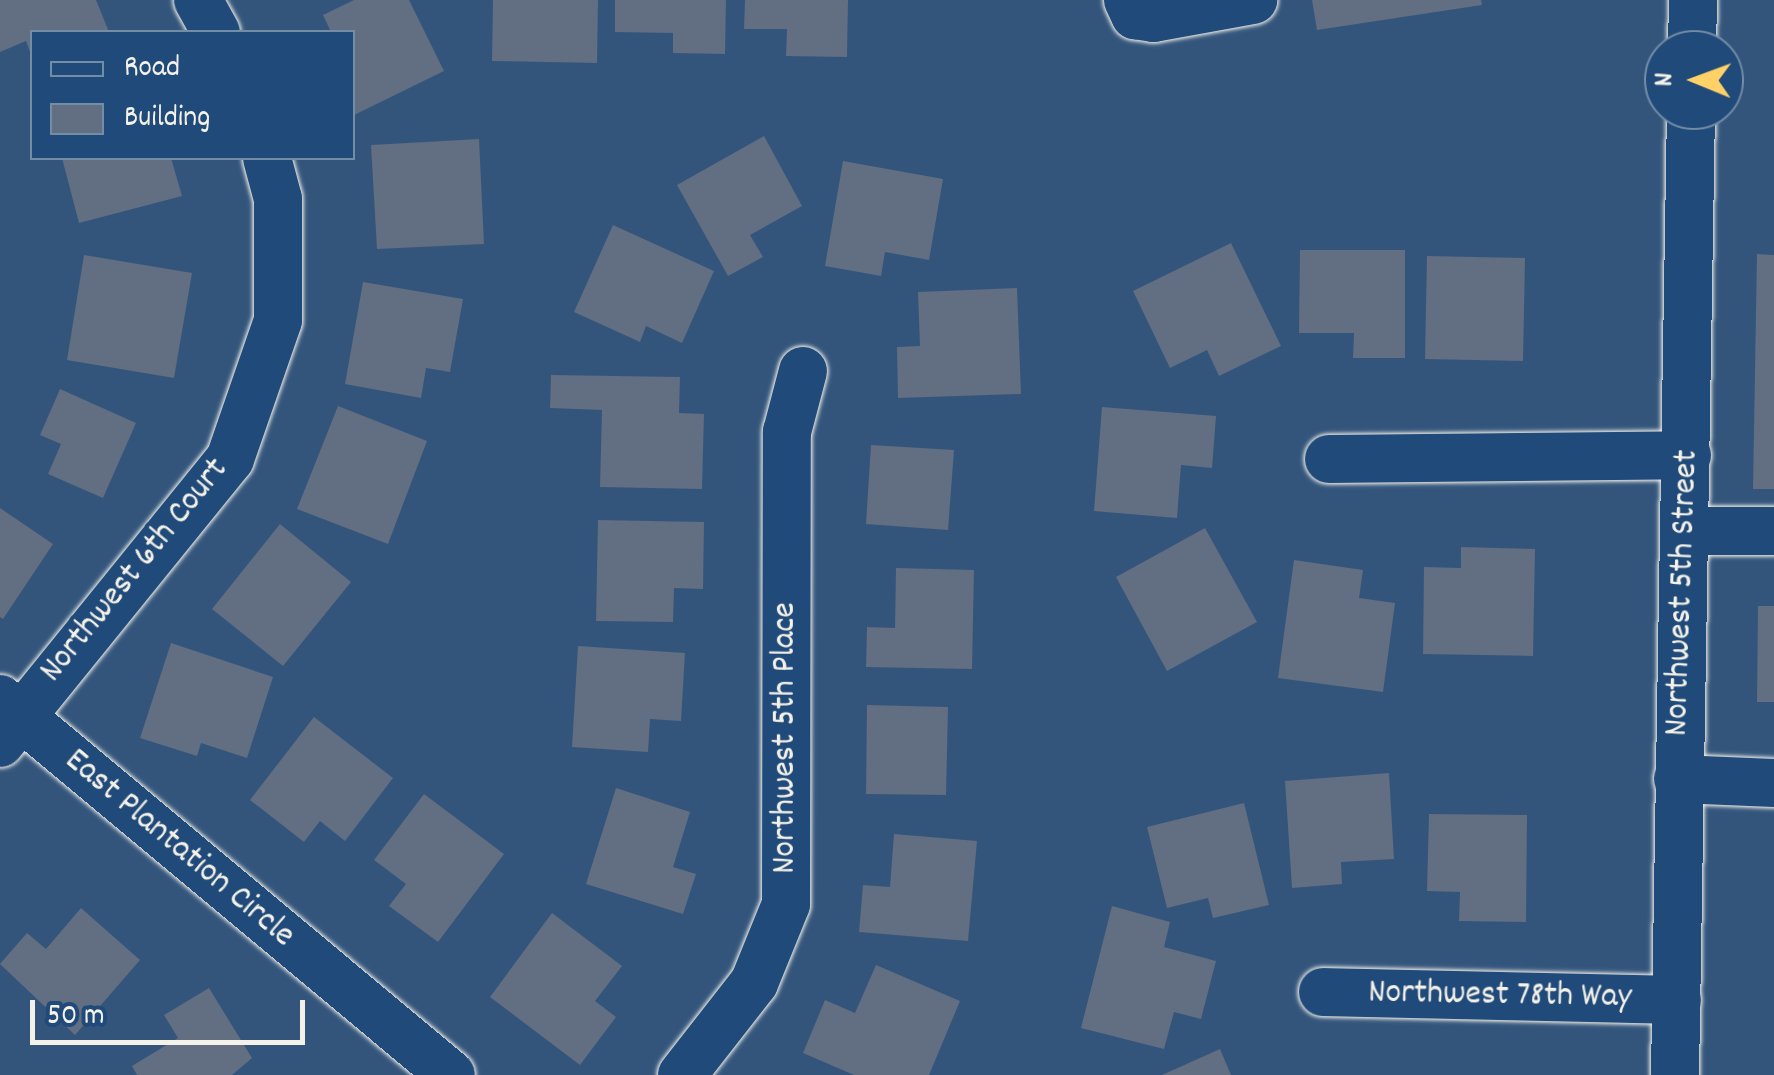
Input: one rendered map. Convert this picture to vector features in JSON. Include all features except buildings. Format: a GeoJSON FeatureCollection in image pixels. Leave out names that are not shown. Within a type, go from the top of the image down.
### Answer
{"type":"FeatureCollection","features":[{"type":"Feature","properties":{"kind":"street"},"geometry":{"type":"LineString","coordinates":[[1128,0],[1135,14],[1154,18],[1252,0]]}},
{"type":"Feature","properties":{"kind":"street"},"geometry":{"type":"LineString","coordinates":[[1692,30],[1693,0]]}},
{"type":"Feature","properties":{"kind":"street","name":"Northwest 5th Street"},"geometry":{"type":"LineString","coordinates":[[1675,1075],[1692,130]]}},
{"type":"Feature","properties":{"kind":"street","name":"Northwest 6th Court"},"geometry":{"type":"LineString","coordinates":[[6,719],[230,459],[278,320],[278,199],[267,160]]}},
{"type":"Feature","properties":{"kind":"street","name":"Northwest 5th Place"},"geometry":{"type":"LineString","coordinates":[[682,1075],[754,983],[786,904],[787,432],[803,371]]}},
{"type":"Feature","properties":{"kind":"street"},"geometry":{"type":"LineString","coordinates":[[1330,459],[1687,455]]}},
{"type":"Feature","properties":{"kind":"street"},"geometry":{"type":"LineString","coordinates":[[1685,532],[1774,531]]}},
{"type":"Feature","properties":{"kind":"street","name":"East Plantation Circle"},"geometry":{"type":"LineString","coordinates":[[6,719],[425,1067]]}},
{"type":"Feature","properties":{"kind":"street"},"geometry":{"type":"LineString","coordinates":[[1678,780],[1774,783]]}},
{"type":"Feature","properties":{"kind":"street","name":"Northwest 78th Way"},"geometry":{"type":"LineString","coordinates":[[1323,992],[1676,1000]]}}]}
